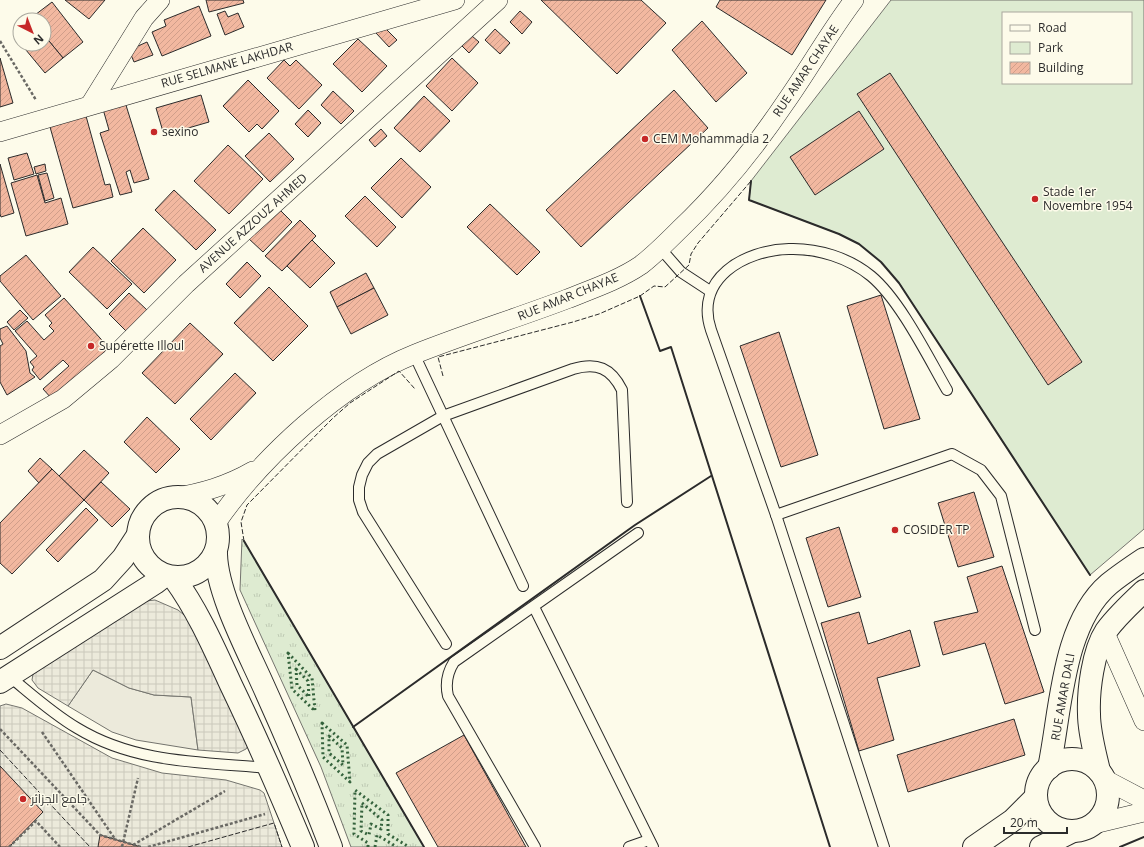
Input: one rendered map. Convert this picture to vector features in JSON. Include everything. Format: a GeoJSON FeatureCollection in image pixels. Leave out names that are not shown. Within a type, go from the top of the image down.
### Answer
{"type":"FeatureCollection","features":[{"type":"Feature","properties":{"kind":"street"},"geometry":{"type":"LineString","coordinates":[[90,105],[144,18],[160,0]]}},
{"type":"Feature","properties":{"kind":"street","name":"RUE SELMANE LAKHDAR"},"geometry":{"type":"LineString","coordinates":[[0,132],[455,0]]}},
{"type":"Feature","properties":{"kind":"street","name":"AVENUE AZZOUZ AHMED"},"geometry":{"type":"LineString","coordinates":[[0,436],[63,399],[111,359],[186,284],[498,0]]}},
{"type":"Feature","properties":{"kind":"street","name":"RUE AMAR CHAYAE"},"geometry":{"type":"LineString","coordinates":[[216,523],[230,503],[266,463],[314,418],[362,380],[414,354],[596,288],[641,264],[704,206],[740,165],[785,103],[854,0]]}},
{"type":"Feature","properties":{"kind":"street","name":"RUE AMAR CHAYAE"},"geometry":{"type":"LineString","coordinates":[[172,498],[203,493],[230,484],[266,463]]}},
{"type":"Feature","properties":{"kind":"street"},"geometry":{"type":"LineString","coordinates":[[303,847],[270,768],[205,630],[187,596],[169,577],[150,567],[143,558],[139,547],[138,535],[141,522],[148,510],[159,502],[172,498],[186,498],[199,503],[209,511],[216,523],[218,534],[216,567],[232,612],[304,776],[331,847]]}},
{"type":"Feature","properties":{"kind":"street"},"geometry":{"type":"LineString","coordinates":[[0,648],[103,580],[123,558],[138,535]]}},
{"type":"Feature","properties":{"kind":"street"},"geometry":{"type":"LineString","coordinates":[[5,679],[169,577],[186,577],[197,573],[207,566],[216,554]]}},
{"type":"Feature","properties":{"kind":"street","name":"RUE AMAR DALI"},"geometry":{"type":"LineString","coordinates":[[1049,768],[1067,662],[1076,636],[1089,608],[1108,584],[1144,559]]}},
{"type":"Feature","properties":{"kind":"street","name":"RUE AMAR DALI"},"geometry":{"type":"LineString","coordinates":[[1102,776],[1092,738],[1088,714],[1091,681],[1096,653],[1105,632],[1124,608],[1144,592]]}},
{"type":"Feature","properties":{"kind":"street"},"geometry":{"type":"LineString","coordinates":[[1105,632],[1144,721]]}},
{"type":"Feature","properties":{"kind":"street"},"geometry":{"type":"LineString","coordinates":[[1144,800],[1102,776],[1091,764],[1080,760],[1069,759],[1059,762],[1049,768],[1042,776],[1036,797],[1044,818],[1052,825],[1062,830],[1073,831],[1084,829],[1094,824],[1144,812]]}},
{"type":"Feature","properties":{"kind":"street"},"geometry":{"type":"LineString","coordinates":[[1094,824],[1102,815],[1107,804],[1108,792],[1102,776]]}},
{"type":"Feature","properties":{"kind":"street"},"geometry":{"type":"LineString","coordinates":[[974,847],[1013,820],[1036,797]]}},
{"type":"Feature","properties":{"kind":"street"},"geometry":{"type":"LineString","coordinates":[[1041,847],[1073,831]]}},
{"type":"Feature","properties":{"kind":"lane"},"geometry":{"type":"LineString","coordinates":[[660,248],[681,272],[710,291]]}},
{"type":"Feature","properties":{"kind":"lane"},"geometry":{"type":"LineString","coordinates":[[884,847],[776,515],[706,317],[710,291],[718,279],[728,270],[742,260],[762,252],[790,248],[819,252],[848,260],[872,276],[885,292],[902,315],[947,390]]}},
{"type":"Feature","properties":{"kind":"lane"},"geometry":{"type":"LineString","coordinates":[[414,354],[523,586]]}},
{"type":"Feature","properties":{"kind":"lane"},"geometry":{"type":"LineString","coordinates":[[446,644],[368,523],[359,500],[359,487],[362,475],[368,464],[377,454],[443,416],[584,365],[597,366],[608,371],[616,379],[622,390],[627,502]]}},
{"type":"Feature","properties":{"kind":"lane"},"geometry":{"type":"LineString","coordinates":[[776,515],[952,454],[981,470],[1001,496],[1035,630]]}},
{"type":"Feature","properties":{"kind":"lane"},"geometry":{"type":"LineString","coordinates":[[535,847],[448,696],[446,688],[449,670],[454,662],[638,533]]}},
{"type":"Feature","properties":{"kind":"lane"},"geometry":{"type":"LineString","coordinates":[[534,606],[651,843],[629,847]]}},
{"type":"Feature","properties":{"kind":"lane"},"geometry":{"type":"LineString","coordinates":[[5,679],[76,728],[124,750],[153,758],[175,761],[270,768]]}},
{"type":"Feature","properties":{"kind":"path"},"geometry":{"type":"LineString","coordinates":[[0,41],[47,118]]}},
{"type":"Feature","properties":{"kind":"path"},"geometry":{"type":"LineString","coordinates":[[0,729],[100,836],[141,847]]}},
{"type":"Feature","properties":{"kind":"path"},"geometry":{"type":"LineString","coordinates":[[42,732],[115,840]]}},
{"type":"Feature","properties":{"kind":"path"},"geometry":{"type":"LineString","coordinates":[[122,847],[138,778]]}},
{"type":"Feature","properties":{"kind":"path"},"geometry":{"type":"LineString","coordinates":[[133,845],[225,791]]}},
{"type":"Feature","properties":{"kind":"path"},"geometry":{"type":"LineString","coordinates":[[148,847],[271,812]]}},
{"type":"Feature","properties":{"kind":"path"},"geometry":{"type":"LineString","coordinates":[[9,847],[36,821],[60,847]]}},
{"type":"Feature","properties":{"kind":"green space"},"geometry":{"type":"Polygon","coordinates":[[[891,0],[1144,0],[1144,529],[1090,575],[899,283],[881,262],[859,244],[839,234],[749,200],[751,181],[891,0]]]}},
{"type":"Feature","properties":{"kind":"green space"},"geometry":{"type":"Polygon","coordinates":[[[242,539],[424,847],[351,847],[321,767],[240,590],[242,539]]]}},
{"type":"Feature","properties":{"kind":"shaded area"},"geometry":{"type":"Polygon","coordinates":[[[155,600],[178,610],[189,619],[248,746],[246,749],[238,753],[198,750],[191,697],[154,695],[129,688],[93,670],[68,706],[38,688],[32,680],[33,674],[146,601],[155,600]]]}},
{"type":"Feature","properties":{"kind":"shaded area"},"geometry":{"type":"Polygon","coordinates":[[[93,670],[129,688],[154,695],[191,697],[198,750],[136,740],[112,732],[68,706],[93,670]]]}},
{"type":"Feature","properties":{"kind":"shaded area"},"geometry":{"type":"Polygon","coordinates":[[[6,704],[22,708],[112,758],[162,773],[226,780],[260,790],[264,793],[282,847],[9,847],[0,766],[0,706],[6,704]]]}},
{"type":"Feature","properties":{"kind":"building"},"geometry":{"type":"Polygon","coordinates":[[[65,0],[105,0],[89,19],[65,0]]]}},
{"type":"Feature","properties":{"kind":"building"},"geometry":{"type":"Polygon","coordinates":[[[206,0],[243,0],[244,3],[209,12],[206,0]]]}},
{"type":"Feature","properties":{"kind":"building"},"geometry":{"type":"Polygon","coordinates":[[[541,0],[641,0],[666,23],[617,74],[541,0]]]}},
{"type":"Feature","properties":{"kind":"building"},"geometry":{"type":"Polygon","coordinates":[[[720,0],[826,0],[792,55],[716,7],[720,0]]]}},
{"type":"Feature","properties":{"kind":"building"},"geometry":{"type":"Polygon","coordinates":[[[52,2],[83,42],[63,58],[52,45],[52,12],[39,12],[52,2]]]}},
{"type":"Feature","properties":{"kind":"building"},"geometry":{"type":"Polygon","coordinates":[[[199,6],[211,36],[162,56],[152,32],[166,26],[164,20],[199,6]]]}},
{"type":"Feature","properties":{"kind":"building"},"geometry":{"type":"Polygon","coordinates":[[[225,11],[228,17],[238,13],[244,27],[225,35],[217,14],[225,11]]]}},
{"type":"Feature","properties":{"kind":"building"},"geometry":{"type":"Polygon","coordinates":[[[520,11],[532,22],[522,34],[510,22],[520,11]]]}},
{"type":"Feature","properties":{"kind":"building"},"geometry":{"type":"Polygon","coordinates":[[[702,21],[747,73],[716,102],[672,50],[702,21]]]}},
{"type":"Feature","properties":{"kind":"building"},"geometry":{"type":"Polygon","coordinates":[[[383,26],[397,40],[389,47],[376,33],[383,26]]]}},
{"type":"Feature","properties":{"kind":"building"},"geometry":{"type":"Polygon","coordinates":[[[495,29],[510,43],[500,54],[485,40],[495,29]]]}},
{"type":"Feature","properties":{"kind":"building"},"geometry":{"type":"Polygon","coordinates":[[[472,36],[479,42],[469,53],[462,46],[472,36]]]}},
{"type":"Feature","properties":{"kind":"building"},"geometry":{"type":"Polygon","coordinates":[[[358,39],[387,66],[362,92],[333,64],[358,39]]]}},
{"type":"Feature","properties":{"kind":"building"},"geometry":{"type":"Polygon","coordinates":[[[147,42],[153,55],[134,62],[129,50],[147,42]]]}},
{"type":"Feature","properties":{"kind":"building"},"geometry":{"type":"Polygon","coordinates":[[[52,45],[63,58],[45,73],[28,52],[52,52],[52,45]]]}},
{"type":"Feature","properties":{"kind":"building"},"geometry":{"type":"Polygon","coordinates":[[[0,58],[13,103],[0,107],[0,58]]]}},
{"type":"Feature","properties":{"kind":"building"},"geometry":{"type":"Polygon","coordinates":[[[452,58],[478,83],[452,111],[426,86],[452,58]]]}},
{"type":"Feature","properties":{"kind":"building"},"geometry":{"type":"Polygon","coordinates":[[[284,60],[290,66],[296,60],[322,85],[299,109],[267,78],[284,60]]]}},
{"type":"Feature","properties":{"kind":"building"},"geometry":{"type":"Polygon","coordinates":[[[890,73],[1082,362],[1048,385],[857,94],[890,73]]]}},
{"type":"Feature","properties":{"kind":"building"},"geometry":{"type":"Polygon","coordinates":[[[248,80],[279,111],[262,129],[257,124],[249,132],[223,106],[248,80]]]}},
{"type":"Feature","properties":{"kind":"building"},"geometry":{"type":"Polygon","coordinates":[[[674,90],[708,128],[581,247],[546,210],[674,90]]]}},
{"type":"Feature","properties":{"kind":"building"},"geometry":{"type":"Polygon","coordinates":[[[333,91],[354,111],[341,124],[321,105],[333,91]]]}},
{"type":"Feature","properties":{"kind":"building"},"geometry":{"type":"Polygon","coordinates":[[[201,95],[209,122],[164,135],[156,108],[201,95]]]}},
{"type":"Feature","properties":{"kind":"building"},"geometry":{"type":"Polygon","coordinates":[[[424,96],[450,121],[420,152],[394,128],[424,96]]]}},
{"type":"Feature","properties":{"kind":"building"},"geometry":{"type":"Polygon","coordinates":[[[125,102],[149,179],[134,183],[130,170],[126,172],[132,192],[120,195],[100,133],[109,130],[103,109],[125,102]]]}},
{"type":"Feature","properties":{"kind":"building"},"geometry":{"type":"Polygon","coordinates":[[[308,110],[321,123],[308,137],[295,124],[308,110]]]}},
{"type":"Feature","properties":{"kind":"building"},"geometry":{"type":"Polygon","coordinates":[[[859,111],[884,149],[815,195],[790,157],[859,111]]]}},
{"type":"Feature","properties":{"kind":"building"},"geometry":{"type":"Polygon","coordinates":[[[86,116],[105,185],[110,184],[113,197],[73,208],[50,127],[86,116]]]}},
{"type":"Feature","properties":{"kind":"building"},"geometry":{"type":"Polygon","coordinates":[[[381,129],[387,136],[375,147],[369,140],[381,129]]]}},
{"type":"Feature","properties":{"kind":"building"},"geometry":{"type":"Polygon","coordinates":[[[269,133],[294,159],[270,182],[245,156],[269,133]]]}},
{"type":"Feature","properties":{"kind":"building"},"geometry":{"type":"Polygon","coordinates":[[[228,145],[263,179],[229,214],[194,181],[228,145]]]}},
{"type":"Feature","properties":{"kind":"building"},"geometry":{"type":"Polygon","coordinates":[[[27,153],[34,174],[14,180],[8,158],[27,153]]]}},
{"type":"Feature","properties":{"kind":"building"},"geometry":{"type":"Polygon","coordinates":[[[401,158],[431,187],[402,218],[371,188],[401,158]]]}},
{"type":"Feature","properties":{"kind":"building"},"geometry":{"type":"Polygon","coordinates":[[[0,164],[14,213],[1,217],[0,214],[0,164]]]}},
{"type":"Feature","properties":{"kind":"building"},"geometry":{"type":"Polygon","coordinates":[[[45,164],[46,171],[36,174],[34,167],[45,164]]]}},
{"type":"Feature","properties":{"kind":"building"},"geometry":{"type":"Polygon","coordinates":[[[47,173],[54,198],[45,201],[38,175],[47,173]]]}},
{"type":"Feature","properties":{"kind":"building"},"geometry":{"type":"Polygon","coordinates":[[[37,175],[45,203],[61,198],[68,224],[26,236],[11,183],[37,175]]]}},
{"type":"Feature","properties":{"kind":"building"},"geometry":{"type":"Polygon","coordinates":[[[174,190],[216,230],[196,250],[155,210],[174,190]]]}},
{"type":"Feature","properties":{"kind":"building"},"geometry":{"type":"Polygon","coordinates":[[[365,196],[396,227],[377,247],[345,216],[365,196]]]}},
{"type":"Feature","properties":{"kind":"building"},"geometry":{"type":"Polygon","coordinates":[[[490,204],[540,252],[517,275],[467,227],[490,204]]]}},
{"type":"Feature","properties":{"kind":"building"},"geometry":{"type":"Polygon","coordinates":[[[278,208],[292,222],[263,252],[248,238],[278,208]]]}},
{"type":"Feature","properties":{"kind":"building"},"geometry":{"type":"Polygon","coordinates":[[[300,220],[316,236],[282,271],[265,256],[300,220]]]}},
{"type":"Feature","properties":{"kind":"building"},"geometry":{"type":"Polygon","coordinates":[[[143,228],[176,260],[144,293],[111,261],[143,228]]]}},
{"type":"Feature","properties":{"kind":"building"},"geometry":{"type":"Polygon","coordinates":[[[312,240],[335,263],[310,288],[287,266],[312,240]]]}},
{"type":"Feature","properties":{"kind":"building"},"geometry":{"type":"Polygon","coordinates":[[[93,247],[132,284],[107,309],[69,272],[93,247]]]}},
{"type":"Feature","properties":{"kind":"building"},"geometry":{"type":"Polygon","coordinates":[[[26,255],[61,296],[33,320],[0,281],[0,276],[26,255]]]}},
{"type":"Feature","properties":{"kind":"building"},"geometry":{"type":"Polygon","coordinates":[[[247,262],[261,276],[240,298],[226,284],[247,262]]]}},
{"type":"Feature","properties":{"kind":"building"},"geometry":{"type":"Polygon","coordinates":[[[366,273],[374,288],[337,307],[330,292],[366,273]]]}},
{"type":"Feature","properties":{"kind":"building"},"geometry":{"type":"Polygon","coordinates":[[[269,287],[308,326],[273,361],[234,323],[269,287]]]}},
{"type":"Feature","properties":{"kind":"building"},"geometry":{"type":"Polygon","coordinates":[[[374,288],[388,315],[351,334],[337,307],[374,288]]]}},
{"type":"Feature","properties":{"kind":"building"},"geometry":{"type":"Polygon","coordinates":[[[129,293],[147,310],[126,331],[109,314],[129,293]]]}},
{"type":"Feature","properties":{"kind":"building"},"geometry":{"type":"Polygon","coordinates":[[[881,295],[920,419],[884,429],[847,306],[881,295]]]}},
{"type":"Feature","properties":{"kind":"building"},"geometry":{"type":"Polygon","coordinates":[[[64,298],[109,348],[52,399],[43,389],[69,366],[63,360],[40,380],[32,370],[34,367],[30,362],[37,356],[15,331],[27,321],[44,340],[54,331],[49,326],[52,323],[45,315],[64,298]]]}},
{"type":"Feature","properties":{"kind":"building"},"geometry":{"type":"Polygon","coordinates":[[[20,310],[28,318],[14,330],[7,322],[20,310]]]}},
{"type":"Feature","properties":{"kind":"building"},"geometry":{"type":"Polygon","coordinates":[[[190,323],[223,354],[175,404],[142,373],[190,323]]]}},
{"type":"Feature","properties":{"kind":"building"},"geometry":{"type":"Polygon","coordinates":[[[7,326],[26,351],[30,373],[35,377],[7,395],[0,382],[0,346],[3,344],[0,338],[0,329],[7,326]]]}},
{"type":"Feature","properties":{"kind":"building"},"geometry":{"type":"Polygon","coordinates":[[[779,332],[818,455],[781,467],[740,346],[779,332]]]}},
{"type":"Feature","properties":{"kind":"building"},"geometry":{"type":"Polygon","coordinates":[[[235,373],[256,393],[211,440],[190,419],[235,373]]]}},
{"type":"Feature","properties":{"kind":"building"},"geometry":{"type":"Polygon","coordinates":[[[147,417],[180,449],[156,473],[124,442],[147,417]]]}},
{"type":"Feature","properties":{"kind":"building"},"geometry":{"type":"Polygon","coordinates":[[[84,450],[109,473],[84,500],[59,476],[84,450]]]}},
{"type":"Feature","properties":{"kind":"building"},"geometry":{"type":"Polygon","coordinates":[[[40,458],[52,469],[39,483],[28,471],[40,458]]]}},
{"type":"Feature","properties":{"kind":"building"},"geometry":{"type":"Polygon","coordinates":[[[52,469],[84,500],[12,574],[0,563],[0,523],[52,469]]]}},
{"type":"Feature","properties":{"kind":"building"},"geometry":{"type":"Polygon","coordinates":[[[101,482],[130,509],[112,527],[84,500],[101,482]]]}},
{"type":"Feature","properties":{"kind":"building"},"geometry":{"type":"Polygon","coordinates":[[[974,492],[994,557],[958,567],[938,503],[974,492]]]}},
{"type":"Feature","properties":{"kind":"building"},"geometry":{"type":"Polygon","coordinates":[[[86,508],[98,520],[58,562],[46,550],[86,508]]]}},
{"type":"Feature","properties":{"kind":"building"},"geometry":{"type":"Polygon","coordinates":[[[839,527],[861,597],[828,607],[806,538],[839,527]]]}},
{"type":"Feature","properties":{"kind":"building"},"geometry":{"type":"Polygon","coordinates":[[[1002,566],[1044,692],[1005,704],[985,643],[943,655],[934,622],[978,612],[967,577],[1002,566]]]}},
{"type":"Feature","properties":{"kind":"building"},"geometry":{"type":"Polygon","coordinates":[[[859,612],[868,644],[910,630],[920,666],[877,678],[894,740],[859,751],[821,623],[859,612]]]}},
{"type":"Feature","properties":{"kind":"building"},"geometry":{"type":"Polygon","coordinates":[[[1014,719],[1025,755],[908,792],[897,755],[1014,719]]]}},
{"type":"Feature","properties":{"kind":"building"},"geometry":{"type":"Polygon","coordinates":[[[464,735],[526,847],[438,847],[396,773],[464,735]]]}},
{"type":"Feature","properties":{"kind":"building"},"geometry":{"type":"Polygon","coordinates":[[[0,766],[43,812],[9,847],[0,847],[0,766]]]}},
{"type":"Feature","properties":{"kind":"building"},"geometry":{"type":"Polygon","coordinates":[[[100,835],[141,847],[98,847],[100,835]]]}},
{"type":"Feature","properties":{"kind":"hedge"},"geometry":{"type":"LineString","coordinates":[[288,653],[312,678],[315,711],[292,689],[288,653]]}},
{"type":"Feature","properties":{"kind":"hedge"},"geometry":{"type":"LineString","coordinates":[[296,669],[308,681],[309,697],[297,685],[296,669]]}},
{"type":"Feature","properties":{"kind":"hedge"},"geometry":{"type":"LineString","coordinates":[[322,723],[347,745],[350,782],[323,757],[322,723]]}},
{"type":"Feature","properties":{"kind":"hedge"},"geometry":{"type":"LineString","coordinates":[[329,736],[342,748],[343,765],[329,753],[329,736]]}},
{"type":"Feature","properties":{"kind":"hedge"},"geometry":{"type":"LineString","coordinates":[[368,847],[368,843],[354,834],[355,790],[388,815],[388,834],[409,847]]}},
{"type":"Feature","properties":{"kind":"hedge"},"geometry":{"type":"LineString","coordinates":[[362,803],[382,820],[381,829],[371,824],[369,835],[361,831],[362,803]]}},
{"type":"Feature","properties":{"kind":"hedge"},"geometry":{"type":"LineString","coordinates":[[375,847],[377,835],[397,847]]}},
{"type":"Feature","properties":{"kind":"fence"},"geometry":{"type":"LineString","coordinates":[[443,376],[438,357],[599,314],[640,296],[654,286],[665,287],[689,265],[691,254],[698,243],[751,181]]}},
{"type":"Feature","properties":{"kind":"fence"},"geometry":{"type":"LineString","coordinates":[[244,541],[241,522],[247,505],[333,418],[350,403],[399,371],[415,389]]}},
{"type":"Feature","properties":{"kind":"fence"},"geometry":{"type":"LineString","coordinates":[[0,750],[90,847]]}},
{"type":"Feature","properties":{"kind":"fence"},"geometry":{"type":"LineString","coordinates":[[188,847],[274,823],[282,847]]}},
{"type":"Feature","properties":{"kind":"wall"},"geometry":{"type":"LineString","coordinates":[[751,181],[749,200],[839,234],[859,244],[881,262],[899,283],[1090,575]]}},
{"type":"Feature","properties":{"kind":"wall"},"geometry":{"type":"LineString","coordinates":[[640,296],[660,351],[671,347],[830,847]]}},
{"type":"Feature","properties":{"kind":"wall"},"geometry":{"type":"LineString","coordinates":[[353,727],[635,525],[711,476]]}},
{"type":"Feature","properties":{"kind":"wall"},"geometry":{"type":"LineString","coordinates":[[244,541],[424,847]]}},
{"type":"Feature","properties":{"kind":"wall"},"geometry":{"type":"LineString","coordinates":[[1120,847],[1144,837]]}},
{"type":"Feature","properties":{"kind":"place","name":"sexino"},"geometry":{"type":"Point","coordinates":[154,132]}},
{"type":"Feature","properties":{"kind":"place","name":"CEM Mohammadia 2"},"geometry":{"type":"Point","coordinates":[645,139]}},
{"type":"Feature","properties":{"kind":"place","name":"Stade 1er Novembre 1954"},"geometry":{"type":"Point","coordinates":[1035,199]}},
{"type":"Feature","properties":{"kind":"place","name":"Supérette Illoul"},"geometry":{"type":"Point","coordinates":[91,346]}},
{"type":"Feature","properties":{"kind":"place","name":"COSIDER TP"},"geometry":{"type":"Point","coordinates":[895,530]}},
{"type":"Feature","properties":{"kind":"place","name":"جامع الجزائر"},"geometry":{"type":"Point","coordinates":[23,799]}}]}
